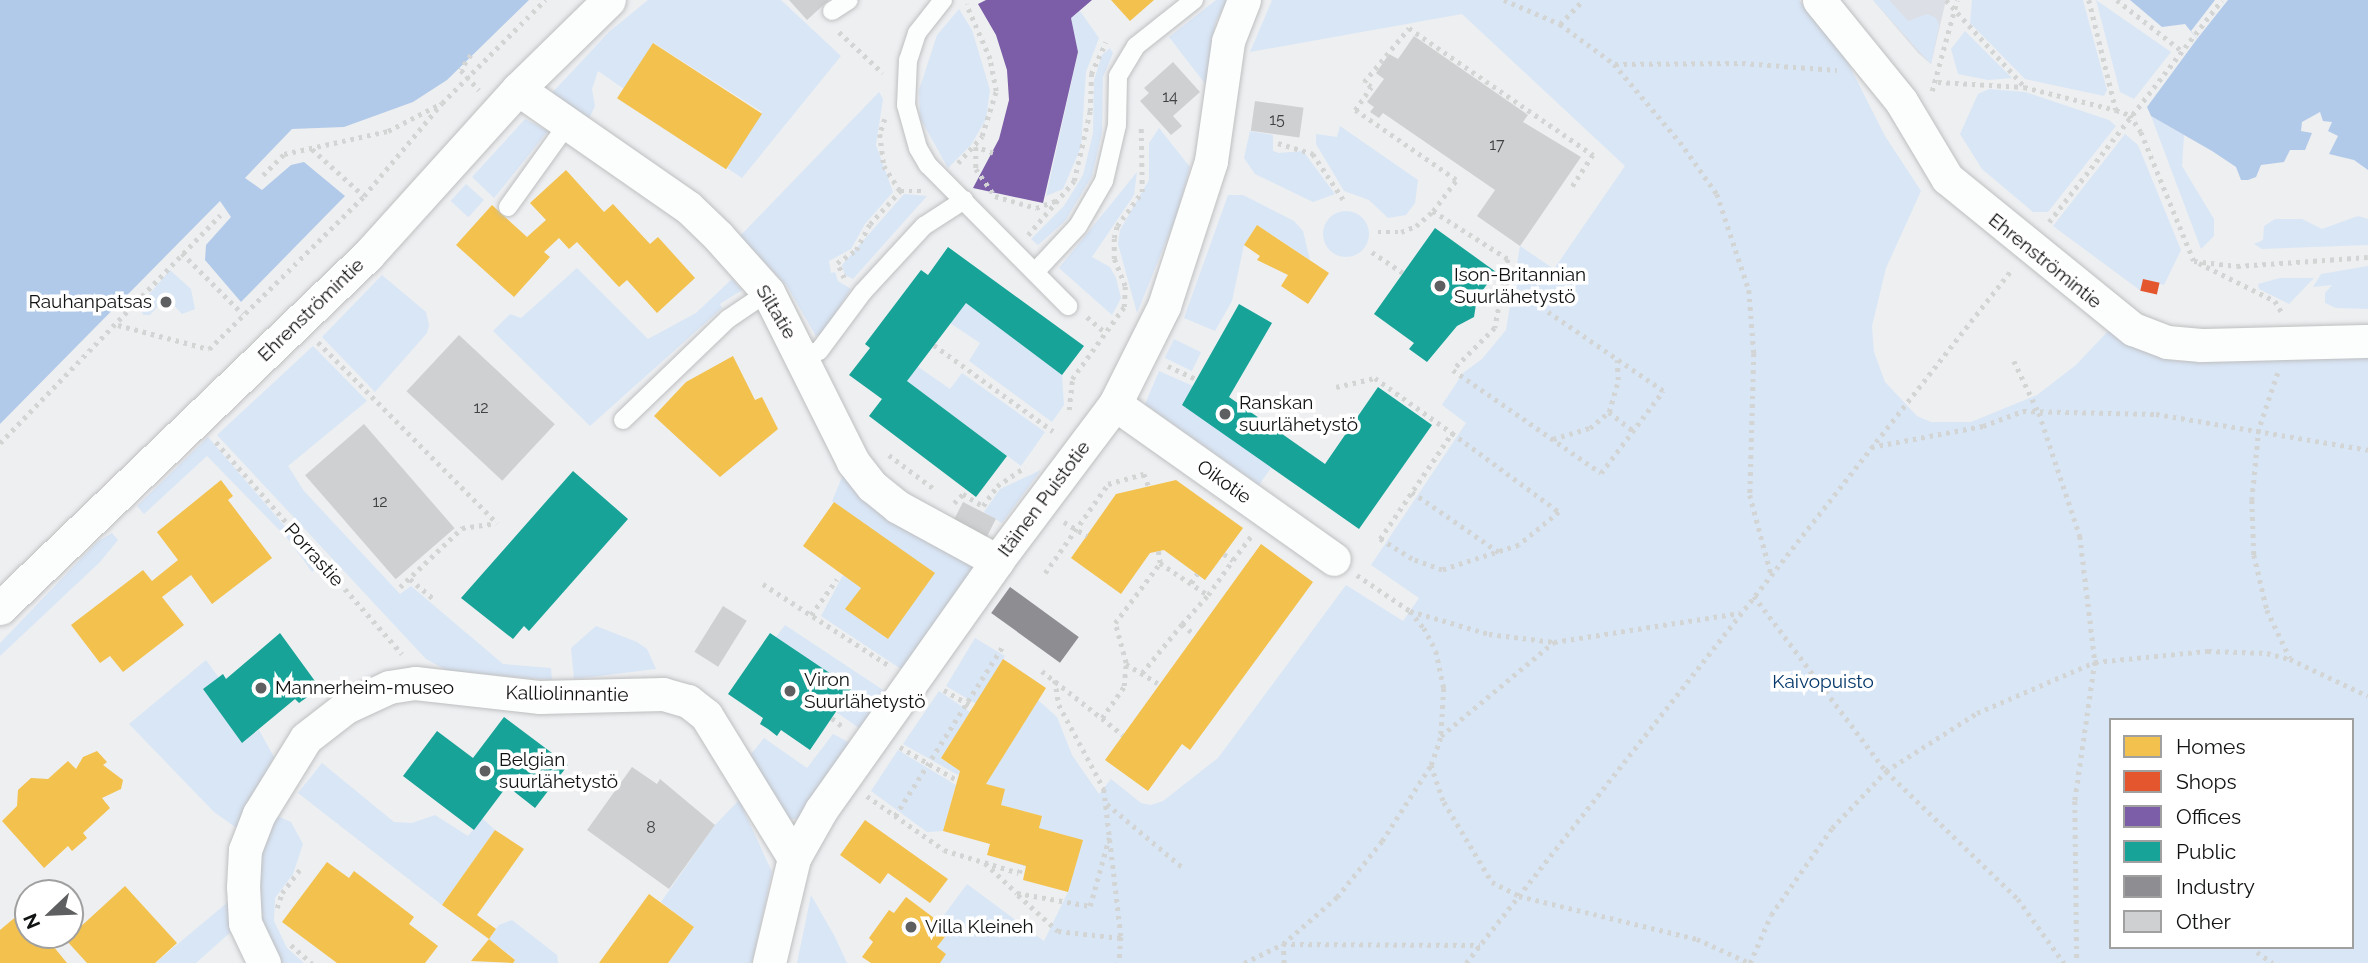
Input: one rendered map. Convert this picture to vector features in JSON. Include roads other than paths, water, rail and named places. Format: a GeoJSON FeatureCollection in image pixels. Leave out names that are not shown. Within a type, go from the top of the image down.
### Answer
{"type":"FeatureCollection","features":[{"type":"Feature","properties":{"kind":"street","name":"Ehrenströmintie"},"geometry":{"type":"LineString","coordinates":[[0,608],[368,255],[518,89],[609,0]]}},
{"type":"Feature","properties":{"kind":"street","name":"Itäinen Puistotie"},"geometry":{"type":"LineString","coordinates":[[769,963],[794,858],[821,810],[924,683],[997,561],[1115,404],[1164,306],[1192,227],[1211,161],[1228,41],[1244,0]]}},
{"type":"Feature","properties":{"kind":"street","name":"Ehrenströmintie"},"geometry":{"type":"LineString","coordinates":[[1819,0],[1901,101],[1947,178],[2036,239],[2149,337],[2201,345],[2368,341]]}},
{"type":"Feature","properties":{"kind":"street","name":"Siltatie"},"geometry":{"type":"LineString","coordinates":[[518,89],[688,206],[768,292],[841,439],[872,486],[898,507],[997,561]]}},
{"type":"Feature","properties":{"kind":"street","name":"Oikotie"},"geometry":{"type":"LineString","coordinates":[[1115,404],[1334,559]]}},
{"type":"Feature","properties":{"kind":"street","name":"Kalliolinnantie"},"geometry":{"type":"LineString","coordinates":[[264,963],[245,923],[243,887],[245,850],[259,814],[306,738],[323,723],[362,698],[415,683],[540,697],[663,694],[688,701],[706,715],[794,858]]}},
{"type":"Feature","properties":{"kind":"lane"},"geometry":{"type":"LineString","coordinates":[[834,17],[849,0]]}},
{"type":"Feature","properties":{"kind":"lane"},"geometry":{"type":"LineString","coordinates":[[943,0],[917,33],[908,60],[906,105],[928,165],[1068,306]]}},
{"type":"Feature","properties":{"kind":"lane"},"geometry":{"type":"LineString","coordinates":[[1035,272],[1078,226],[1104,181],[1117,125],[1118,76],[1136,46],[1194,0]]}},
{"type":"Feature","properties":{"kind":"lane"},"geometry":{"type":"LineString","coordinates":[[508,207],[567,125]]}},
{"type":"Feature","properties":{"kind":"lane"},"geometry":{"type":"LineString","coordinates":[[800,355],[819,351],[863,292],[924,226],[964,200]]}},
{"type":"Feature","properties":{"kind":"lane"},"geometry":{"type":"LineString","coordinates":[[623,420],[728,318],[768,292]]}},
{"type":"Feature","properties":{"kind":"water"},"geometry":{"type":"Polygon","coordinates":[[[0,0],[529,0],[447,80],[413,102],[344,127],[292,129],[245,178],[262,190],[291,165],[304,162],[345,196],[241,302],[205,260],[206,245],[231,217],[220,201],[0,424],[0,0]]]}},
{"type":"Feature","properties":{"kind":"water"},"geometry":{"type":"Polygon","coordinates":[[[2130,0],[2368,0],[2368,170],[2354,160],[2329,154],[2338,136],[2328,131],[2332,122],[2323,121],[2320,112],[2302,122],[2301,131],[2312,133],[2305,150],[2290,150],[2284,162],[2261,165],[2256,177],[2248,180],[2241,180],[2236,167],[2212,151],[2151,116],[2147,107],[2197,39],[2185,24],[2162,27],[2130,0]]]}},
{"type":"Feature","properties":{"kind":"place","name":"Ison-Britannian Suurlähetystö"},"geometry":{"type":"Point","coordinates":[1440,286]}},
{"type":"Feature","properties":{"kind":"place","name":"Rauhanpatsas"},"geometry":{"type":"Point","coordinates":[166,302]}},
{"type":"Feature","properties":{"kind":"place","name":"Ranskan suurlähetystö"},"geometry":{"type":"Point","coordinates":[1225,414]}},
{"type":"Feature","properties":{"kind":"place","name":"Mannerheim-museo"},"geometry":{"type":"Point","coordinates":[261,688]}},
{"type":"Feature","properties":{"kind":"place","name":"Viron Suurlähetystö"},"geometry":{"type":"Point","coordinates":[790,691]}},
{"type":"Feature","properties":{"kind":"place","name":"Belgian suurlähetystö"},"geometry":{"type":"Point","coordinates":[485,771]}},
{"type":"Feature","properties":{"kind":"place","name":"Villa Kleineh"},"geometry":{"type":"Point","coordinates":[911,927]}},
{"type":"Feature","properties":{"kind":"park label","name":"Kaivopuisto"},"geometry":{"type":"Point","coordinates":[1823,682]}}]}
